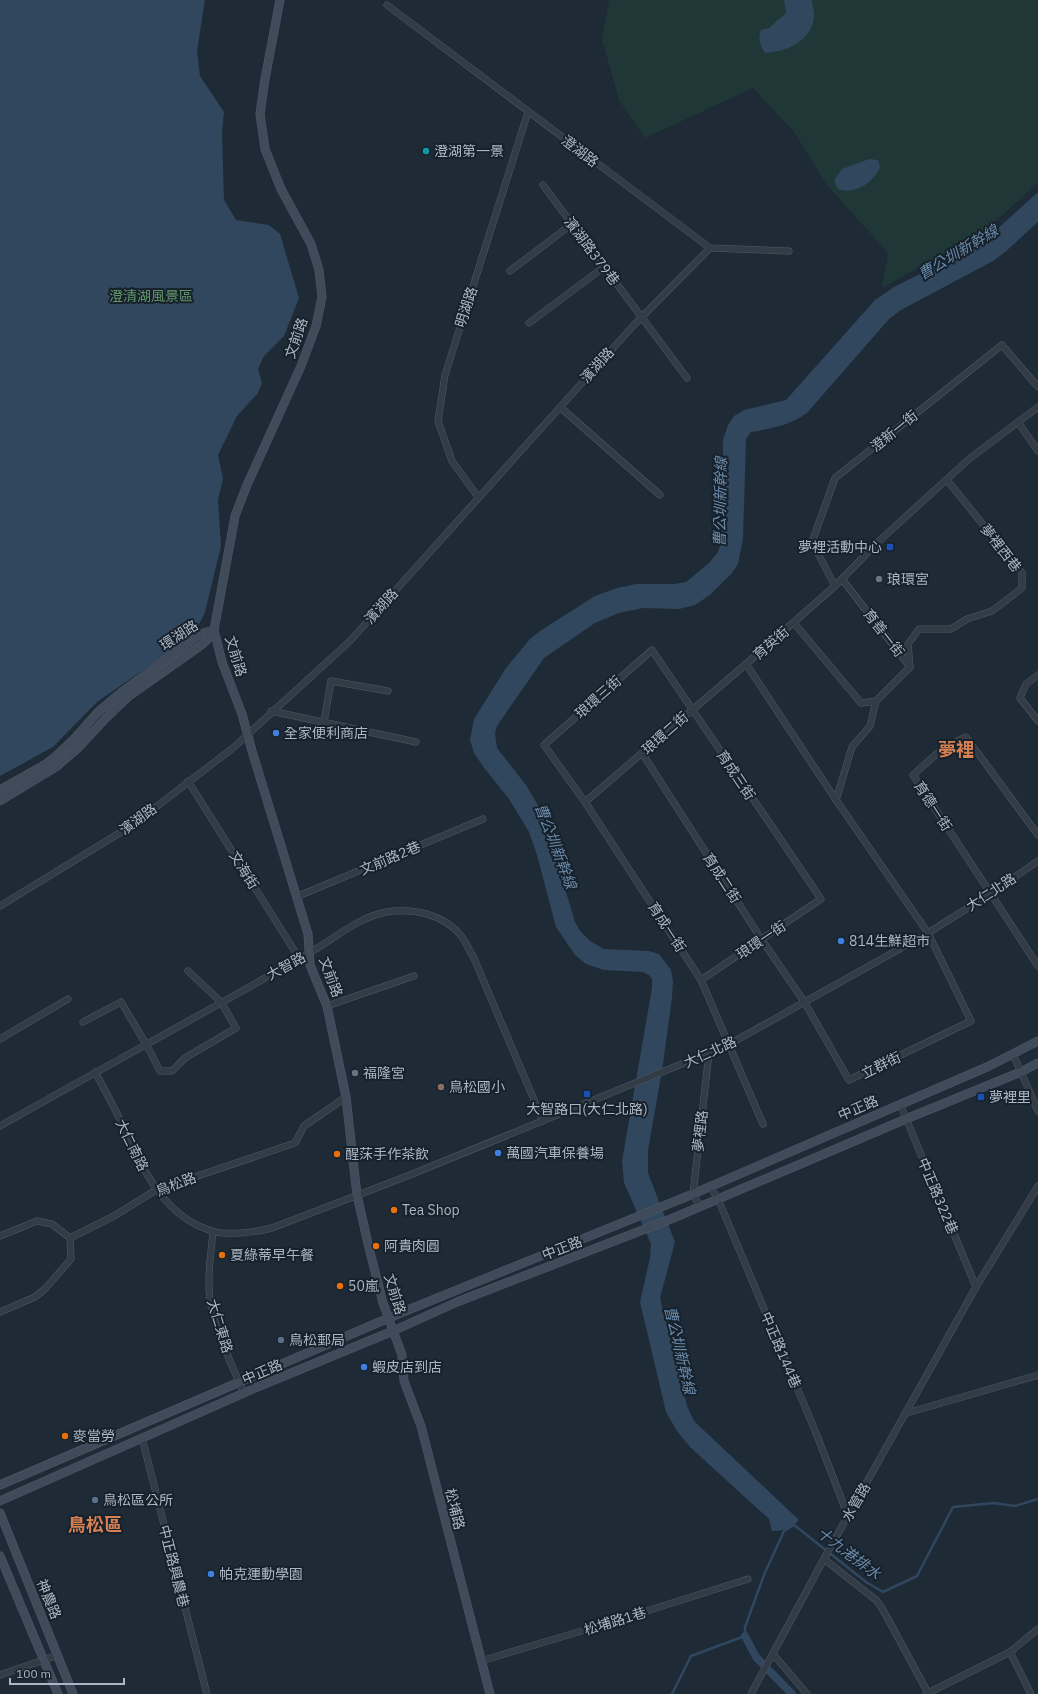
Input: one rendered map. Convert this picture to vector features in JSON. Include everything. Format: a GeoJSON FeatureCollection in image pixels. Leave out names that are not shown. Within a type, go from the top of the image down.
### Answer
{"type":"FeatureCollection","features":[{"type":"Feature","properties":{"kind":"street","name":"文前路"},"geometry":{"type":"LineString","coordinates":[[280,0],[260,114],[265,149],[281,189],[311,244],[319,270],[322,297],[316,326],[301,366],[247,484],[235,516],[214,630],[222,662],[242,714],[308,934],[310,965],[327,1006],[346,1097],[357,1195],[382,1303],[393,1331]]}},
{"type":"Feature","properties":{"kind":"street","name":"澄湖路"},"geometry":{"type":"LineString","coordinates":[[387,5],[710,248]]}},
{"type":"Feature","properties":{"kind":"street","name":"明湖路"},"geometry":{"type":"LineString","coordinates":[[478,497],[452,461],[438,421],[445,375],[528,112]]}},
{"type":"Feature","properties":{"kind":"street","name":"濱湖路379巷"},"geometry":{"type":"LineString","coordinates":[[543,185],[686,378]]}},
{"type":"Feature","properties":{"kind":"street"},"geometry":{"type":"LineString","coordinates":[[510,271],[572,224]]}},
{"type":"Feature","properties":{"kind":"street"},"geometry":{"type":"LineString","coordinates":[[710,248],[789,251]]}},
{"type":"Feature","properties":{"kind":"street","name":"濱湖路"},"geometry":{"type":"LineString","coordinates":[[0,906],[130,826],[233,748],[271,711],[350,640],[642,317],[710,248]]}},
{"type":"Feature","properties":{"kind":"street"},"geometry":{"type":"LineString","coordinates":[[529,323],[604,267]]}},
{"type":"Feature","properties":{"kind":"street","name":"澄新一街"},"geometry":{"type":"LineString","coordinates":[[835,586],[812,542],[835,478],[1002,345],[1038,387]]}},
{"type":"Feature","properties":{"kind":"street"},"geometry":{"type":"LineString","coordinates":[[560,407],[660,495]]}},
{"type":"Feature","properties":{"kind":"street","name":"育英街"},"geometry":{"type":"LineString","coordinates":[[971,1021],[928,933],[836,800],[746,664],[835,586],[877,543],[969,459],[1038,407]]}},
{"type":"Feature","properties":{"kind":"street"},"geometry":{"type":"LineString","coordinates":[[1018,422],[1038,451]]}},
{"type":"Feature","properties":{"kind":"street","name":"夢裡西巷"},"geometry":{"type":"LineString","coordinates":[[910,667],[908,644],[919,629],[951,629],[967,619],[992,610],[1022,588],[1022,573],[947,480]]}},
{"type":"Feature","properties":{"kind":"street","name":"育善一街"},"geometry":{"type":"LineString","coordinates":[[842,579],[910,667],[876,701]]}},
{"type":"Feature","properties":{"kind":"street"},"geometry":{"type":"LineString","coordinates":[[794,623],[861,703],[876,701],[870,726],[852,747],[836,800]]}},
{"type":"Feature","properties":{"kind":"street","name":"環湖路"},"geometry":{"type":"LineString","coordinates":[[0,790],[46,764],[74,739],[98,712],[123,691],[200,634],[214,630]]}},
{"type":"Feature","properties":{"kind":"street","name":"環湖路"},"geometry":{"type":"LineString","coordinates":[[0,801],[56,767],[79,747],[129,696],[200,646],[214,630]]}},
{"type":"Feature","properties":{"kind":"street","name":"育成三街"},"geometry":{"type":"LineString","coordinates":[[652,650],[691,710],[821,899]]}},
{"type":"Feature","properties":{"kind":"street","name":"琅環三街"},"geometry":{"type":"LineString","coordinates":[[544,744],[652,650]]}},
{"type":"Feature","properties":{"kind":"street","name":"琅環二街"},"geometry":{"type":"LineString","coordinates":[[585,802],[746,664]]}},
{"type":"Feature","properties":{"kind":"street"},"geometry":{"type":"LineString","coordinates":[[1038,676],[1026,684],[1020,698],[1038,721]]}},
{"type":"Feature","properties":{"kind":"street"},"geometry":{"type":"LineString","coordinates":[[324,722],[331,681],[388,692]]}},
{"type":"Feature","properties":{"kind":"street"},"geometry":{"type":"LineString","coordinates":[[271,711],[416,742]]}},
{"type":"Feature","properties":{"kind":"street","name":"育德一街"},"geometry":{"type":"LineString","coordinates":[[990,894],[913,775],[942,750],[966,737],[1038,835]]}},
{"type":"Feature","properties":{"kind":"street","name":"育成一街"},"geometry":{"type":"LineString","coordinates":[[544,744],[585,802],[701,980],[763,1124]]}},
{"type":"Feature","properties":{"kind":"street","name":"育成二街"},"geometry":{"type":"LineString","coordinates":[[642,753],[762,940],[805,1002]]}},
{"type":"Feature","properties":{"kind":"street","name":"文海街"},"geometry":{"type":"LineString","coordinates":[[188,781],[299,958]]}},
{"type":"Feature","properties":{"kind":"street","name":"文前路2巷"},"geometry":{"type":"LineString","coordinates":[[296,897],[483,819]]}},
{"type":"Feature","properties":{"kind":"street","name":"大仁北路"},"geometry":{"type":"LineString","coordinates":[[357,1195],[543,1122],[728,1045],[928,933],[990,894],[1038,861]]}},
{"type":"Feature","properties":{"kind":"street"},"geometry":{"type":"LineString","coordinates":[[990,894],[1038,966]]}},
{"type":"Feature","properties":{"kind":"street","name":"琅環一街"},"geometry":{"type":"LineString","coordinates":[[701,980],[821,899]]}},
{"type":"Feature","properties":{"kind":"street","name":"大智路"},"geometry":{"type":"LineString","coordinates":[[0,1126],[299,958],[309,954],[365,919],[386,912],[406,911],[429,914],[443,919],[462,937],[473,956],[543,1122]]}},
{"type":"Feature","properties":{"kind":"street"},"geometry":{"type":"LineString","coordinates":[[83,1022],[121,1002],[160,1071],[172,1071],[185,1058],[236,1028],[221,1002],[188,972]]}},
{"type":"Feature","properties":{"kind":"street"},"geometry":{"type":"LineString","coordinates":[[327,1006],[414,976]]}},
{"type":"Feature","properties":{"kind":"street"},"geometry":{"type":"LineString","coordinates":[[0,1039],[68,1000]]}},
{"type":"Feature","properties":{"kind":"street","name":"立群街"},"geometry":{"type":"LineString","coordinates":[[805,1002],[849,1080],[971,1021]]}},
{"type":"Feature","properties":{"kind":"street","name":"中正路"},"geometry":{"type":"LineString","coordinates":[[0,1485],[388,1319],[693,1194],[987,1067],[1038,1041]]}},
{"type":"Feature","properties":{"kind":"street","name":"夢裡路"},"geometry":{"type":"LineString","coordinates":[[693,1194],[709,1053]]}},
{"type":"Feature","properties":{"kind":"street"},"geometry":{"type":"LineString","coordinates":[[1013,1054],[1038,1111]]}},
{"type":"Feature","properties":{"kind":"street","name":"中正路"},"geometry":{"type":"LineString","coordinates":[[0,1501],[457,1302],[648,1229],[906,1118],[1021,1072],[1038,1063]]}},
{"type":"Feature","properties":{"kind":"street","name":"大仁南路"},"geometry":{"type":"LineString","coordinates":[[95,1072],[111,1100],[149,1180],[156,1190],[176,1211],[197,1225],[213,1232],[252,1233],[272,1228],[357,1195]]}},
{"type":"Feature","properties":{"kind":"street","name":"鳥松路"},"geometry":{"type":"LineString","coordinates":[[70,1238],[114,1216],[156,1190],[295,1143],[304,1126],[346,1097]]}},
{"type":"Feature","properties":{"kind":"street","name":"中正路322巷"},"geometry":{"type":"LineString","coordinates":[[900,1104],[976,1287]]}},
{"type":"Feature","properties":{"kind":"street","name":"中正路144巷"},"geometry":{"type":"LineString","coordinates":[[710,1186],[718,1199],[816,1433],[848,1516]]}},
{"type":"Feature","properties":{"kind":"street","name":"水管路"},"geometry":{"type":"LineString","coordinates":[[750,1694],[976,1287],[1038,1186]]}},
{"type":"Feature","properties":{"kind":"street"},"geometry":{"type":"LineString","coordinates":[[693,1194],[700,1207]]}},
{"type":"Feature","properties":{"kind":"street"},"geometry":{"type":"LineString","coordinates":[[0,1236],[37,1221],[52,1224],[70,1238],[71,1259],[45,1289],[35,1297],[0,1312]]}},
{"type":"Feature","properties":{"kind":"street","name":"大仁東路"},"geometry":{"type":"LineString","coordinates":[[213,1232],[209,1276],[210,1299],[215,1322],[244,1394]]}},
{"type":"Feature","properties":{"kind":"street","name":"松埔路"},"geometry":{"type":"LineString","coordinates":[[393,1331],[402,1355],[404,1381],[421,1426],[490,1694]]}},
{"type":"Feature","properties":{"kind":"street"},"geometry":{"type":"LineString","coordinates":[[907,1413],[1038,1375]]}},
{"type":"Feature","properties":{"kind":"street","name":"中正路興農巷"},"geometry":{"type":"LineString","coordinates":[[142,1438],[207,1694]]}},
{"type":"Feature","properties":{"kind":"street","name":"神農路"},"geometry":{"type":"LineString","coordinates":[[0,1514],[73,1694]]}},
{"type":"Feature","properties":{"kind":"street","name":"神農路"},"geometry":{"type":"LineString","coordinates":[[0,1556],[58,1694]]}},
{"type":"Feature","properties":{"kind":"street"},"geometry":{"type":"LineString","coordinates":[[825,1557],[876,1600],[882,1608],[927,1694],[1010,1652],[1038,1629]]}},
{"type":"Feature","properties":{"kind":"street","name":"松埔路1巷"},"geometry":{"type":"LineString","coordinates":[[481,1661],[748,1579]]}},
{"type":"Feature","properties":{"kind":"street"},"geometry":{"type":"LineString","coordinates":[[1010,1652],[1031,1694]]}},
{"type":"Feature","properties":{"kind":"street"},"geometry":{"type":"LineString","coordinates":[[0,1675],[58,1655]]}},
{"type":"Feature","properties":{"kind":"street"},"geometry":{"type":"LineString","coordinates":[[771,1656],[807,1694]]}},
{"type":"Feature","properties":{"kind":"green space"},"geometry":{"type":"Polygon","coordinates":[[[609,0],[1038,0],[1038,183],[988,228],[882,288],[888,253],[826,184],[795,133],[753,88],[645,138],[619,100],[602,39],[609,0]]]}},
{"type":"Feature","properties":{"kind":"water","name":"澄清湖風景區"},"geometry":{"type":"Polygon","coordinates":[[[0,0],[205,0],[197,51],[200,76],[224,112],[222,133],[224,200],[236,220],[269,225],[280,234],[299,298],[284,336],[264,356],[258,369],[262,383],[258,393],[237,416],[218,455],[223,479],[218,500],[221,546],[205,612],[194,635],[97,702],[53,747],[0,776],[0,0]]]}},
{"type":"Feature","properties":{"kind":"water"},"geometry":{"type":"Polygon","coordinates":[[[784,0],[812,0],[814,15],[813,24],[804,38],[797,43],[782,50],[765,53],[760,42],[761,30],[769,28],[786,13],[784,0]]]}},
{"type":"Feature","properties":{"kind":"water"},"geometry":{"type":"Polygon","coordinates":[[[869,159],[878,160],[880,167],[868,183],[857,189],[838,189],[834,181],[842,169],[869,159]]]}},
{"type":"Feature","properties":{"kind":"water"},"geometry":{"type":"Polygon","coordinates":[[[1038,192],[1038,222],[1004,253],[993,261],[901,310],[889,319],[807,413],[787,424],[751,432],[746,439],[743,539],[738,564],[732,573],[710,595],[695,605],[679,609],[643,608],[619,613],[595,623],[544,658],[497,726],[495,733],[497,748],[526,785],[542,812],[575,922],[580,931],[590,941],[604,949],[649,951],[659,954],[671,970],[673,981],[672,998],[662,1071],[648,1150],[648,1173],[675,1242],[660,1298],[687,1406],[694,1421],[799,1520],[787,1529],[772,1531],[769,1519],[690,1447],[677,1431],[666,1412],[640,1302],[650,1258],[651,1244],[624,1183],[622,1161],[652,988],[652,979],[649,975],[643,972],[604,970],[586,964],[575,955],[556,927],[537,855],[529,832],[509,799],[474,753],[470,740],[474,719],[506,668],[530,639],[540,631],[595,596],[617,588],[636,584],[674,584],[686,582],[709,563],[718,552],[722,538],[723,440],[728,425],[734,416],[744,410],[786,400],[875,300],[894,287],[983,242],[1038,192]]]}},
{"type":"Feature","properties":{"kind":"waterway","name":"十九港排水"},"geometry":{"type":"LineString","coordinates":[[793,1524],[866,1582],[883,1592],[917,1576],[953,1507],[994,1503],[1015,1506],[1038,1499]]}},
{"type":"Feature","properties":{"kind":"waterway"},"geometry":{"type":"LineString","coordinates":[[672,1694],[691,1656],[745,1636],[745,1627],[764,1575],[784,1531],[794,1525]]}},
{"type":"Feature","properties":{"kind":"waterway","name":"曹公圳新幹線"},"geometry":{"type":"LineString","coordinates":[[745,1636],[756,1657],[792,1694]]}},
{"type":"Feature","properties":{"kind":"place","name":"澄湖第一景"},"geometry":{"type":"Point","coordinates":[426,151]}},
{"type":"Feature","properties":{"kind":"place","name":"夢裡活動中心"},"geometry":{"type":"Point","coordinates":[890,547]}},
{"type":"Feature","properties":{"kind":"place","name":"琅環宮"},"geometry":{"type":"Point","coordinates":[879,579]}},
{"type":"Feature","properties":{"kind":"place","name":"全家便利商店"},"geometry":{"type":"Point","coordinates":[276,733]}},
{"type":"Feature","properties":{"kind":"place","name":"814生鮮超市"},"geometry":{"type":"Point","coordinates":[841,941]}},
{"type":"Feature","properties":{"kind":"place","name":"福隆宮"},"geometry":{"type":"Point","coordinates":[355,1073]}},
{"type":"Feature","properties":{"kind":"place","name":"鳥松國小"},"geometry":{"type":"Point","coordinates":[441,1087]}},
{"type":"Feature","properties":{"kind":"place","name":"大智路口(大仁北路)"},"geometry":{"type":"Point","coordinates":[587,1094]}},
{"type":"Feature","properties":{"kind":"place","name":"夢裡里"},"geometry":{"type":"Point","coordinates":[981,1097]}},
{"type":"Feature","properties":{"kind":"place","name":"萬國汽車保養場"},"geometry":{"type":"Point","coordinates":[498,1153]}},
{"type":"Feature","properties":{"kind":"place","name":"醒莯手作茶飲"},"geometry":{"type":"Point","coordinates":[337,1154]}},
{"type":"Feature","properties":{"kind":"place","name":"Tea Shop"},"geometry":{"type":"Point","coordinates":[394,1210]}},
{"type":"Feature","properties":{"kind":"place","name":"阿貴肉圓"},"geometry":{"type":"Point","coordinates":[376,1246]}},
{"type":"Feature","properties":{"kind":"place","name":"夏綠蒂早午餐"},"geometry":{"type":"Point","coordinates":[222,1255]}},
{"type":"Feature","properties":{"kind":"place","name":"50嵐"},"geometry":{"type":"Point","coordinates":[340,1286]}},
{"type":"Feature","properties":{"kind":"place","name":"鳥松郵局"},"geometry":{"type":"Point","coordinates":[281,1340]}},
{"type":"Feature","properties":{"kind":"place","name":"蝦皮店到店"},"geometry":{"type":"Point","coordinates":[364,1367]}},
{"type":"Feature","properties":{"kind":"place","name":"麥當勞"},"geometry":{"type":"Point","coordinates":[65,1436]}},
{"type":"Feature","properties":{"kind":"place","name":"鳥松區公所"},"geometry":{"type":"Point","coordinates":[95,1500]}},
{"type":"Feature","properties":{"kind":"place","name":"帕克運動學園"},"geometry":{"type":"Point","coordinates":[211,1574]}},
{"type":"Feature","properties":{"kind":"district","name":"夢裡"},"geometry":{"type":"Point","coordinates":[956,749]}},
{"type":"Feature","properties":{"kind":"district","name":"鳥松區"},"geometry":{"type":"Point","coordinates":[95,1524]}}]}
